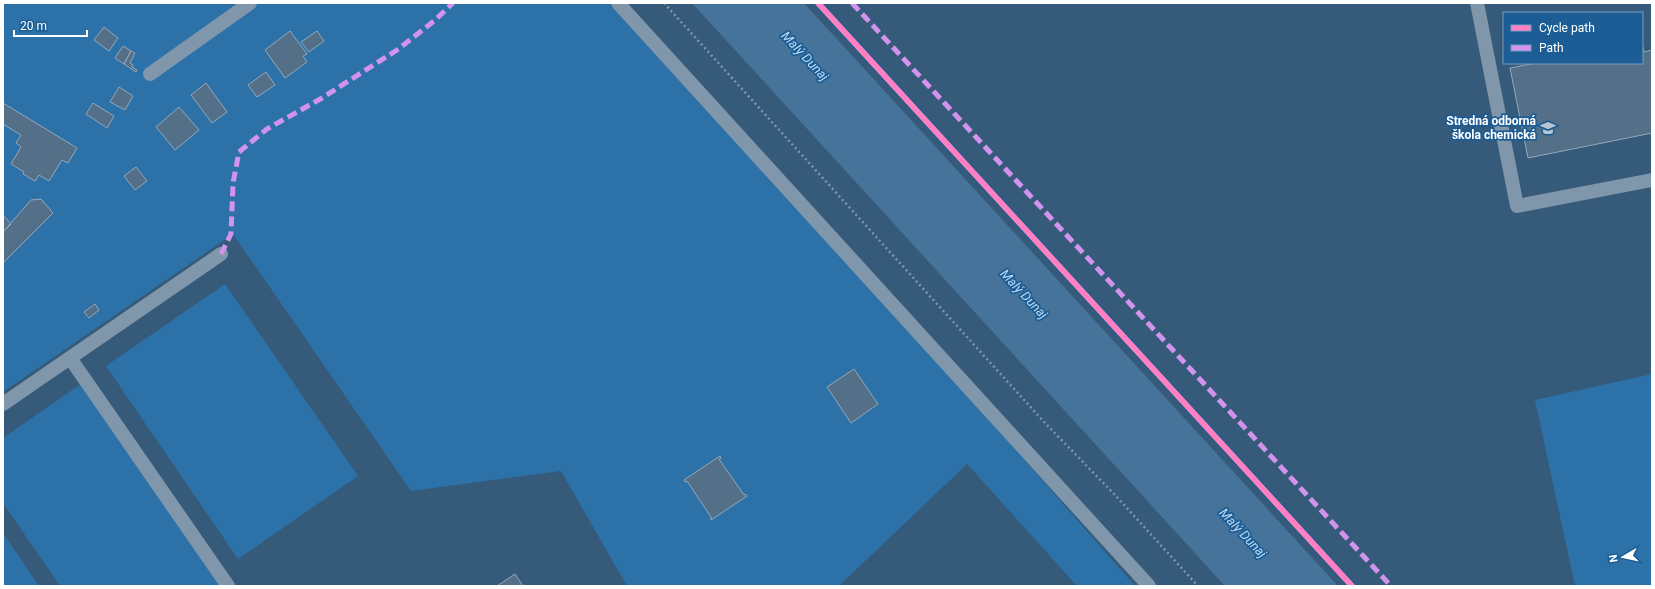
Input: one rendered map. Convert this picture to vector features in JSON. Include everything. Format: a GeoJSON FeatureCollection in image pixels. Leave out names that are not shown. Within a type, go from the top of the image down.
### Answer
{"type":"FeatureCollection","features":[{"type":"Feature","properties":{"kind":"lane"},"geometry":{"type":"LineString","coordinates":[[150,74],[250,3]]}},
{"type":"Feature","properties":{"kind":"lane"},"geometry":{"type":"LineString","coordinates":[[618,3],[1148,586]]}},
{"type":"Feature","properties":{"kind":"lane"},"geometry":{"type":"LineString","coordinates":[[1477,3],[1517,206],[1652,180]]}},
{"type":"Feature","properties":{"kind":"lane"},"geometry":{"type":"LineString","coordinates":[[3,404],[221,254]]}},
{"type":"Feature","properties":{"kind":"lane"},"geometry":{"type":"LineString","coordinates":[[70,358],[228,586]]}},
{"type":"Feature","properties":{"kind":"path"},"geometry":{"type":"LineString","coordinates":[[664,3],[1044,423],[1115,495],[1198,586]]}},
{"type":"Feature","properties":{"kind":"shaded area"},"geometry":{"type":"Polygon","coordinates":[[[3,3],[609,3],[1000,432],[1135,586],[1077,586],[967,464],[839,586],[627,586],[561,471],[411,491],[233,234],[3,392],[3,3]]]}},
{"type":"Feature","properties":{"kind":"shaded area"},"geometry":{"type":"Polygon","coordinates":[[[225,284],[358,476],[238,559],[106,366],[225,284]]]}},
{"type":"Feature","properties":{"kind":"shaded area"},"geometry":{"type":"Polygon","coordinates":[[[1652,374],[1652,586],[1575,586],[1535,400],[1652,374]]]}},
{"type":"Feature","properties":{"kind":"shaded area"},"geometry":{"type":"Polygon","coordinates":[[[91,377],[236,586],[60,586],[3,503],[3,438],[91,377]]]}},
{"type":"Feature","properties":{"kind":"shaded area"},"geometry":{"type":"Polygon","coordinates":[[[3,533],[39,586],[3,586],[3,533]]]}},
{"type":"Feature","properties":{"kind":"water","name":"Malý Dunaj"},"geometry":{"type":"Polygon","coordinates":[[[692,3],[804,3],[1338,586],[1225,586],[692,3]]]}},
{"type":"Feature","properties":{"kind":"building"},"geometry":{"type":"Polygon","coordinates":[[[104,27],[118,38],[109,51],[94,40],[104,27]]]}},
{"type":"Feature","properties":{"kind":"building"},"geometry":{"type":"Polygon","coordinates":[[[290,31],[307,54],[303,56],[307,62],[285,78],[265,50],[290,31]]]}},
{"type":"Feature","properties":{"kind":"building"},"geometry":{"type":"Polygon","coordinates":[[[317,31],[324,41],[309,52],[301,42],[317,31]]]}},
{"type":"Feature","properties":{"kind":"building"},"geometry":{"type":"Polygon","coordinates":[[[123,46],[131,51],[124,64],[115,58],[123,46]]]}},
{"type":"Feature","properties":{"kind":"building"},"geometry":{"type":"Polygon","coordinates":[[[1643,48],[1644,52],[1652,50],[1652,133],[1528,158],[1510,68],[1531,64],[1643,64],[1643,48]]]}},
{"type":"Feature","properties":{"kind":"building"},"geometry":{"type":"Polygon","coordinates":[[[131,51],[135,53],[130,63],[133,65],[132,67],[137,70],[136,72],[124,64],[131,51]]]}},
{"type":"Feature","properties":{"kind":"building"},"geometry":{"type":"Polygon","coordinates":[[[266,72],[275,85],[257,97],[248,85],[266,72]]]}},
{"type":"Feature","properties":{"kind":"building"},"geometry":{"type":"Polygon","coordinates":[[[206,83],[227,112],[212,123],[191,95],[206,83]]]}},
{"type":"Feature","properties":{"kind":"building"},"geometry":{"type":"Polygon","coordinates":[[[119,87],[133,96],[125,110],[110,102],[119,87]]]}},
{"type":"Feature","properties":{"kind":"building"},"geometry":{"type":"Polygon","coordinates":[[[3,103],[77,148],[68,163],[62,160],[49,181],[39,175],[35,181],[23,174],[24,172],[11,164],[21,147],[16,143],[21,135],[3,124],[3,103]]]}},
{"type":"Feature","properties":{"kind":"building"},"geometry":{"type":"Polygon","coordinates":[[[93,103],[114,116],[107,128],[86,114],[93,103]]]}},
{"type":"Feature","properties":{"kind":"building"},"geometry":{"type":"Polygon","coordinates":[[[179,107],[199,130],[175,150],[156,127],[179,107]]]}},
{"type":"Feature","properties":{"kind":"building"},"geometry":{"type":"Polygon","coordinates":[[[136,167],[147,181],[135,190],[124,176],[136,167]]]}},
{"type":"Feature","properties":{"kind":"building"},"geometry":{"type":"Polygon","coordinates":[[[41,199],[53,213],[3,263],[3,232],[31,200],[41,199]]]}},
{"type":"Feature","properties":{"kind":"building"},"geometry":{"type":"Polygon","coordinates":[[[3,215],[11,224],[3,232],[3,215]]]}},
{"type":"Feature","properties":{"kind":"building"},"geometry":{"type":"Polygon","coordinates":[[[95,304],[99,310],[89,318],[84,312],[95,304]]]}},
{"type":"Feature","properties":{"kind":"building"},"geometry":{"type":"Polygon","coordinates":[[[854,369],[878,404],[851,423],[827,387],[854,369]]]}},
{"type":"Feature","properties":{"kind":"building"},"geometry":{"type":"Polygon","coordinates":[[[720,456],[721,458],[719,459],[744,495],[745,494],[747,496],[711,520],[711,517],[687,481],[685,482],[684,480],[720,456]]]}},
{"type":"Feature","properties":{"kind":"building"},"geometry":{"type":"Polygon","coordinates":[[[515,574],[523,586],[497,586],[515,574]]]}},
{"type":"Feature","properties":{"kind":"marked path"},"geometry":{"type":"LineString","coordinates":[[221,254],[231,234],[233,183],[239,152],[267,129],[322,98],[397,50],[434,21],[453,3]]}},
{"type":"Feature","properties":{"kind":"marked path"},"geometry":{"type":"LineString","coordinates":[[852,3],[1391,586]]}},
{"type":"Feature","properties":{"kind":"cycle path"},"geometry":{"type":"LineString","coordinates":[[818,3],[1352,586]]}},
{"type":"Feature","properties":{"kind":"place","name":"Stredná odborná škola chemická"},"geometry":{"type":"Point","coordinates":[1548,128]}}]}
